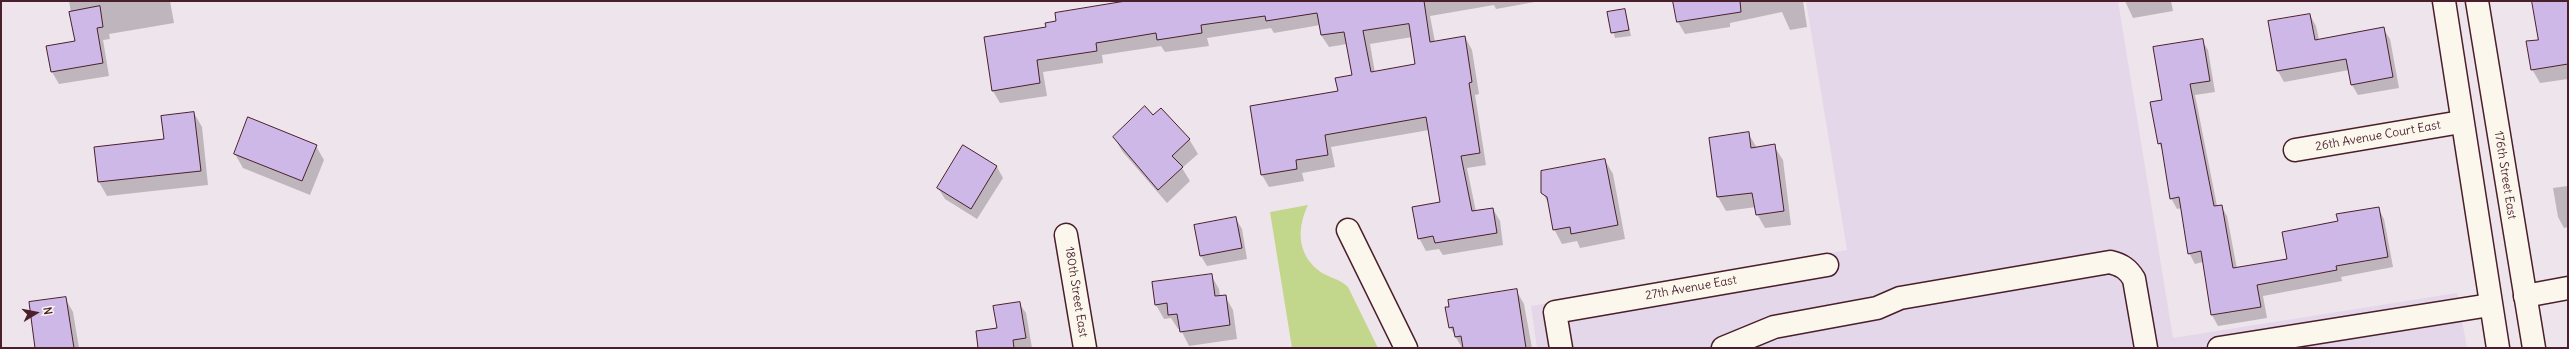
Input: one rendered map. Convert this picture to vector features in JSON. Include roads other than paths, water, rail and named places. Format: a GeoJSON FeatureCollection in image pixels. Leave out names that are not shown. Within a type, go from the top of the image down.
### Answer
{"type":"FeatureCollection","features":[{"type":"Feature","properties":{"kind":"street"},"geometry":{"type":"LineString","coordinates":[[2444,1],[2461,122],[2498,348]]}},
{"type":"Feature","properties":{"kind":"street","name":"176th Street East"},"geometry":{"type":"LineString","coordinates":[[2477,1],[2534,348]]}},
{"type":"Feature","properties":{"kind":"street","name":"26th Avenue Court East"},"geometry":{"type":"LineString","coordinates":[[2295,150],[2461,122]]}},
{"type":"Feature","properties":{"kind":"street"},"geometry":{"type":"LineString","coordinates":[[1348,230],[1406,348]]}},
{"type":"Feature","properties":{"kind":"street","name":"180th Street East"},"geometry":{"type":"LineString","coordinates":[[1066,236],[1085,348]]}},
{"type":"Feature","properties":{"kind":"street"},"geometry":{"type":"LineString","coordinates":[[1723,348],[1770,328],[1877,308],[1900,298],[2110,262],[2124,267],[2134,279],[2146,348]]}},
{"type":"Feature","properties":{"kind":"street","name":"27th Avenue East"},"geometry":{"type":"LineString","coordinates":[[1561,348],[1555,312],[1828,265]]}},
{"type":"Feature","properties":{"kind":"street"},"geometry":{"type":"LineString","coordinates":[[2525,296],[2568,288]]}},
{"type":"Feature","properties":{"kind":"street"},"geometry":{"type":"LineString","coordinates":[[2219,348],[2490,305]]}}]}
